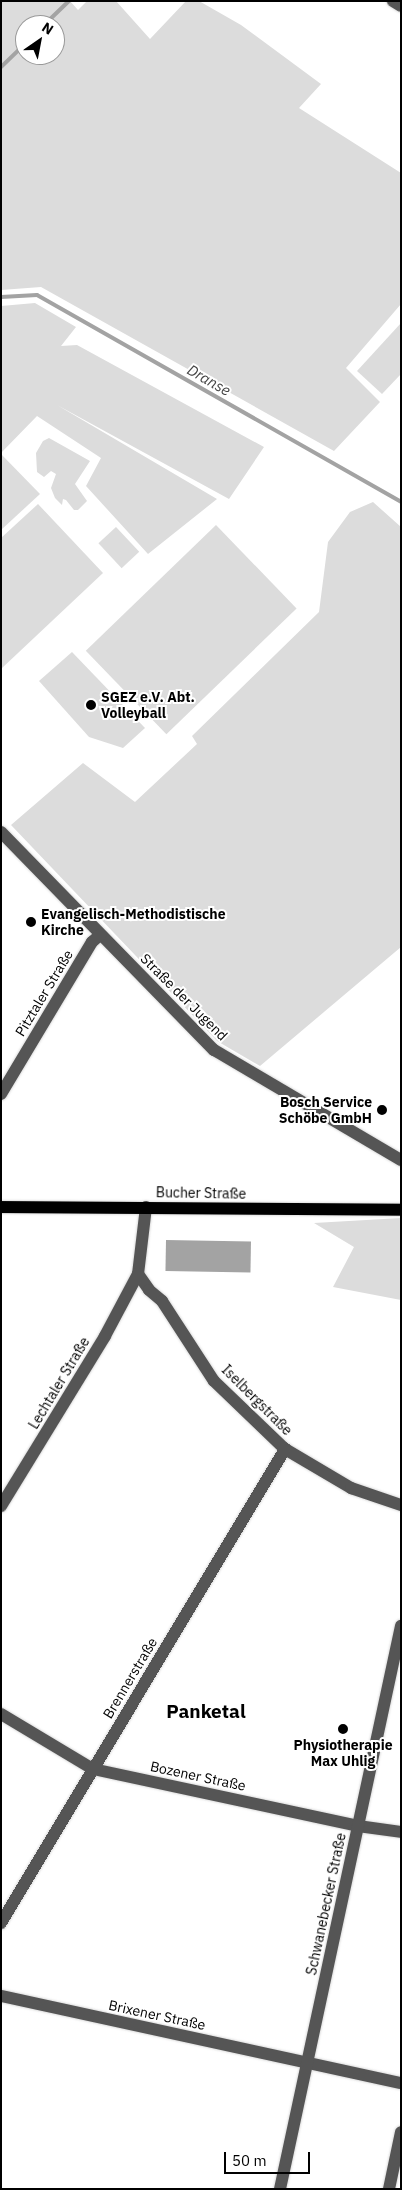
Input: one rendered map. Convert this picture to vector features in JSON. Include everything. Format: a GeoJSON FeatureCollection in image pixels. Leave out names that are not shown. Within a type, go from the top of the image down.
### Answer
{"type":"FeatureCollection","features":[{"type":"Feature","properties":{"kind":"main road","name":"Bucher Straße"},"geometry":{"type":"LineString","coordinates":[[1,1207],[401,1210]]}},
{"type":"Feature","properties":{"kind":"street"},"geometry":{"type":"LineString","coordinates":[[393,1],[401,6]]}},
{"type":"Feature","properties":{"kind":"street","name":"Straße der Jugend"},"geometry":{"type":"LineString","coordinates":[[1,832],[214,1050],[401,1160]]}},
{"type":"Feature","properties":{"kind":"street","name":"Pitztaler Straße"},"geometry":{"type":"LineString","coordinates":[[1,1094],[92,942],[100,935]]}},
{"type":"Feature","properties":{"kind":"street"},"geometry":{"type":"LineString","coordinates":[[138,1274],[146,1207]]}},
{"type":"Feature","properties":{"kind":"street","name":"Iselbergstraße"},"geometry":{"type":"LineString","coordinates":[[138,1274],[148,1290],[162,1300],[214,1380],[285,1449],[351,1488],[401,1505]]}},
{"type":"Feature","properties":{"kind":"street","name":"Lechtaler Straße"},"geometry":{"type":"LineString","coordinates":[[1,1506],[105,1336],[138,1274]]}},
{"type":"Feature","properties":{"kind":"street","name":"Brennerstraße"},"geometry":{"type":"LineString","coordinates":[[1,1923],[285,1449]]}},
{"type":"Feature","properties":{"kind":"street","name":"Schwanebecker Straße"},"geometry":{"type":"LineString","coordinates":[[280,2189],[401,1626]]}},
{"type":"Feature","properties":{"kind":"street","name":"Bozener Straße"},"geometry":{"type":"LineString","coordinates":[[1,1714],[93,1769],[358,1826],[401,1832]]}},
{"type":"Feature","properties":{"kind":"street","name":"Brixener Straße"},"geometry":{"type":"LineString","coordinates":[[1,1996],[401,2083]]}},
{"type":"Feature","properties":{"kind":"street"},"geometry":{"type":"LineString","coordinates":[[389,2189],[401,2132]]}},
{"type":"Feature","properties":{"kind":"shaded area"},"geometry":{"type":"Polygon","coordinates":[[[1,1],[70,1],[78,10],[87,1],[116,1],[150,39],[186,1],[199,1],[241,25],[321,84],[299,108],[401,173],[401,304],[346,368],[380,402],[334,451],[41,287],[1,290],[1,1]]]}},
{"type":"Feature","properties":{"kind":"shaded area"},"geometry":{"type":"Polygon","coordinates":[[[35,303],[76,327],[61,346],[77,345],[264,447],[229,499],[57,405],[217,499],[148,554],[86,486],[101,458],[37,416],[1,453],[1,306],[35,303]]]}},
{"type":"Feature","properties":{"kind":"shaded area"},"geometry":{"type":"Polygon","coordinates":[[[401,323],[401,374],[382,394],[357,371],[401,323]]]}},
{"type":"Feature","properties":{"kind":"shaded area"},"geometry":{"type":"Polygon","coordinates":[[[49,438],[90,461],[75,484],[87,501],[78,510],[74,510],[66,500],[63,499],[62,505],[55,498],[51,488],[56,474],[51,471],[44,477],[37,472],[36,453],[43,441],[49,438]]]}},
{"type":"Feature","properties":{"kind":"shaded area"},"geometry":{"type":"Polygon","coordinates":[[[1,454],[40,494],[1,530],[1,454]]]}},
{"type":"Feature","properties":{"kind":"shaded area"},"geometry":{"type":"Polygon","coordinates":[[[373,502],[401,527],[401,947],[260,1066],[217,1041],[11,825],[83,763],[135,802],[197,744],[192,736],[319,612],[328,542],[350,512],[373,502]]]}},
{"type":"Feature","properties":{"kind":"shaded area"},"geometry":{"type":"Polygon","coordinates":[[[38,504],[103,573],[1,669],[1,538],[38,504]]]}},
{"type":"Feature","properties":{"kind":"shaded area"},"geometry":{"type":"Polygon","coordinates":[[[216,525],[297,608],[166,734],[86,651],[216,525]]]}},
{"type":"Feature","properties":{"kind":"shaded area"},"geometry":{"type":"Polygon","coordinates":[[[116,527],[139,552],[122,568],[98,543],[116,527]]]}},
{"type":"Feature","properties":{"kind":"shaded area","name":"SGEZ e.V. Abt. Volleyball"},"geometry":{"type":"Polygon","coordinates":[[[72,652],[145,728],[123,748],[89,737],[39,681],[72,652]]]}},
{"type":"Feature","properties":{"kind":"shaded area"},"geometry":{"type":"Polygon","coordinates":[[[401,1218],[401,1300],[333,1287],[354,1247],[314,1223],[401,1218]]]}},
{"type":"Feature","properties":{"kind":"shaded area"},"geometry":{"type":"Polygon","coordinates":[[[166,1240],[251,1241],[250,1272],[165,1271],[166,1240]]]}},
{"type":"Feature","properties":{"kind":"waterway"},"geometry":{"type":"LineString","coordinates":[[54,15],[69,1]]}},
{"type":"Feature","properties":{"kind":"waterway"},"geometry":{"type":"LineString","coordinates":[[1,67],[15,54]]}},
{"type":"Feature","properties":{"kind":"waterway","name":"Dranse"},"geometry":{"type":"LineString","coordinates":[[1,297],[37,295],[401,502]]}},
{"type":"Feature","properties":{"kind":"place","name":"SGEZ e.V. Abt. Volleyball"},"geometry":{"type":"Point","coordinates":[91,705]}},
{"type":"Feature","properties":{"kind":"place","name":"Evangelisch-Methodistische Kirche"},"geometry":{"type":"Point","coordinates":[31,922]}},
{"type":"Feature","properties":{"kind":"place","name":"Bosch Service Schöbe GmbH"},"geometry":{"type":"Point","coordinates":[382,1110]}},
{"type":"Feature","properties":{"kind":"place","name":"Physiotherapie Max Uhlig"},"geometry":{"type":"Point","coordinates":[343,1729]}},
{"type":"Feature","properties":{"kind":"district","name":"Panketal"},"geometry":{"type":"Point","coordinates":[206,1712]}}]}
